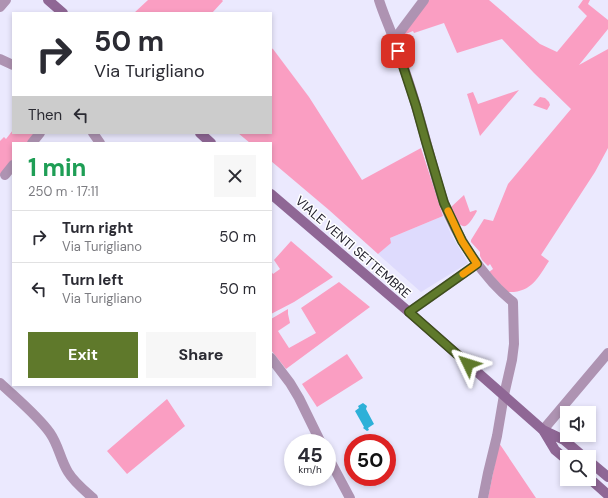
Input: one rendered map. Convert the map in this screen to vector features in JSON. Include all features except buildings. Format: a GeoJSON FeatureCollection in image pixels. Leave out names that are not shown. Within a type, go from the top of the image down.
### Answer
{"type":"FeatureCollection","features":[{"type":"Feature","properties":{"kind":"main road"},"geometry":{"type":"LineString","coordinates":[[48,0],[62,12]]}},
{"type":"Feature","properties":{"kind":"main road"},"geometry":{"type":"LineString","coordinates":[[201,134],[211,142]]}},
{"type":"Feature","properties":{"kind":"main road","name":"VIALE VENTI SETTEMBRE"},"geometry":{"type":"LineString","coordinates":[[272,195],[409,312],[543,430],[564,440],[576,450]]}},
{"type":"Feature","properties":{"kind":"main road","name":"VIALE VENTI SETTEMBRE"},"geometry":{"type":"LineString","coordinates":[[543,430],[555,450],[560,454]]}},
{"type":"Feature","properties":{"kind":"main road"},"geometry":{"type":"LineString","coordinates":[[596,467],[608,477]]}},
{"type":"Feature","properties":{"kind":"main road"},"geometry":{"type":"LineString","coordinates":[[596,484],[608,495]]}},
{"type":"Feature","properties":{"kind":"street"},"geometry":{"type":"LineString","coordinates":[[0,7],[6,0]]}},
{"type":"Feature","properties":{"kind":"street"},"geometry":{"type":"LineString","coordinates":[[394,40],[424,0]]}},
{"type":"Feature","properties":{"kind":"street"},"geometry":{"type":"LineString","coordinates":[[378,2],[394,40],[416,106],[444,203],[462,241],[477,264],[501,293],[513,302],[514,344],[512,360],[483,498]]}},
{"type":"Feature","properties":{"kind":"street"},"geometry":{"type":"LineString","coordinates":[[0,59],[12,65]]}},
{"type":"Feature","properties":{"kind":"street"},"geometry":{"type":"LineString","coordinates":[[33,142],[39,134]]}},
{"type":"Feature","properties":{"kind":"street"},"geometry":{"type":"LineString","coordinates":[[5,175],[12,166]]}},
{"type":"Feature","properties":{"kind":"street"},"geometry":{"type":"LineString","coordinates":[[409,312],[477,264]]}},
{"type":"Feature","properties":{"kind":"street"},"geometry":{"type":"LineString","coordinates":[[543,430],[608,353]]}},
{"type":"Feature","properties":{"kind":"street"},"geometry":{"type":"LineString","coordinates":[[272,359],[290,383],[299,398],[317,434]]}},
{"type":"Feature","properties":{"kind":"street"},"geometry":{"type":"LineString","coordinates":[[0,383],[12,389],[50,433],[57,444],[68,472],[93,498]]}},
{"type":"Feature","properties":{"kind":"street"},"geometry":{"type":"LineString","coordinates":[[336,472],[350,498]]}},
{"type":"Feature","properties":{"kind":"shaded area"},"geometry":{"type":"Polygon","coordinates":[[[148,0],[223,1],[213,12],[135,12],[148,0]]]}},
{"type":"Feature","properties":{"kind":"shaded area"},"geometry":{"type":"Polygon","coordinates":[[[427,0],[489,0],[540,44],[557,52],[587,16],[578,7],[583,0],[590,0],[588,4],[608,20],[608,29],[579,65],[608,49],[608,148],[595,172],[541,255],[549,261],[537,279],[523,290],[508,292],[489,272],[493,269],[490,264],[488,266],[482,260],[480,252],[471,240],[484,219],[493,221],[508,184],[571,109],[502,39],[457,53],[444,23],[414,33],[413,31],[401,36],[427,0]]]}},
{"type":"Feature","properties":{"kind":"shaded area"},"geometry":{"type":"Polygon","coordinates":[[[272,48],[309,97],[362,180],[421,148],[443,216],[390,238],[391,243],[378,254],[272,162],[272,142],[249,142],[239,134],[272,134],[272,48]]]}},
{"type":"Feature","properties":{"kind":"shaded area"},"geometry":{"type":"Polygon","coordinates":[[[519,90],[480,136],[467,94],[473,92],[478,104],[519,90]]]}},
{"type":"Feature","properties":{"kind":"shaded area"},"geometry":{"type":"Polygon","coordinates":[[[540,97],[545,98],[549,102],[550,105],[547,110],[533,105],[540,97]]]}},
{"type":"Feature","properties":{"kind":"shaded area"},"geometry":{"type":"Polygon","coordinates":[[[12,131],[12,134],[34,134],[28,142],[12,142],[12,160],[0,175],[0,141],[4,137],[6,139],[12,131]]]}},
{"type":"Feature","properties":{"kind":"shaded area"},"geometry":{"type":"Polygon","coordinates":[[[464,195],[470,212],[477,211],[467,225],[462,226],[457,221],[450,208],[464,195]]]}},
{"type":"Feature","properties":{"kind":"shaded area"},"geometry":{"type":"Polygon","coordinates":[[[443,216],[451,234],[468,263],[421,292],[378,254],[390,243],[390,238],[443,216]]]}},
{"type":"Feature","properties":{"kind":"shaded area"},"geometry":{"type":"Polygon","coordinates":[[[291,241],[333,277],[294,302],[272,313],[272,272],[273,274],[280,269],[274,260],[291,241]]]}},
{"type":"Feature","properties":{"kind":"shaded area"},"geometry":{"type":"Polygon","coordinates":[[[339,282],[370,307],[286,369],[272,351],[272,318],[288,309],[290,323],[278,331],[289,348],[316,333],[301,308],[339,282]]]}},
{"type":"Feature","properties":{"kind":"shaded area"},"geometry":{"type":"Polygon","coordinates":[[[347,354],[363,378],[317,407],[302,384],[347,354]]]}},
{"type":"Feature","properties":{"kind":"shaded area"},"geometry":{"type":"Polygon","coordinates":[[[167,399],[185,426],[127,474],[107,451],[167,399]]]}},
{"type":"Feature","properties":{"kind":"shaded area"},"geometry":{"type":"Polygon","coordinates":[[[499,443],[536,498],[488,498],[499,443]]]}},
{"type":"Feature","properties":{"kind":"water"},"geometry":{"type":"Polygon","coordinates":[[[363,403],[367,406],[366,409],[374,424],[368,428],[369,430],[367,431],[363,428],[364,427],[355,411],[359,408],[358,406],[363,403]]]}},
{"type":"Feature","properties":{"kind":"slow traffic"},"geometry":{"type":"LineString","coordinates":[[448,211],[462,241],[477,264],[463,274]]}},
{"type":"Feature","properties":{"kind":"route"},"geometry":{"type":"LineString","coordinates":[[398,51],[416,106],[444,203],[462,241],[477,264],[409,312],[468,364]]}}]}
